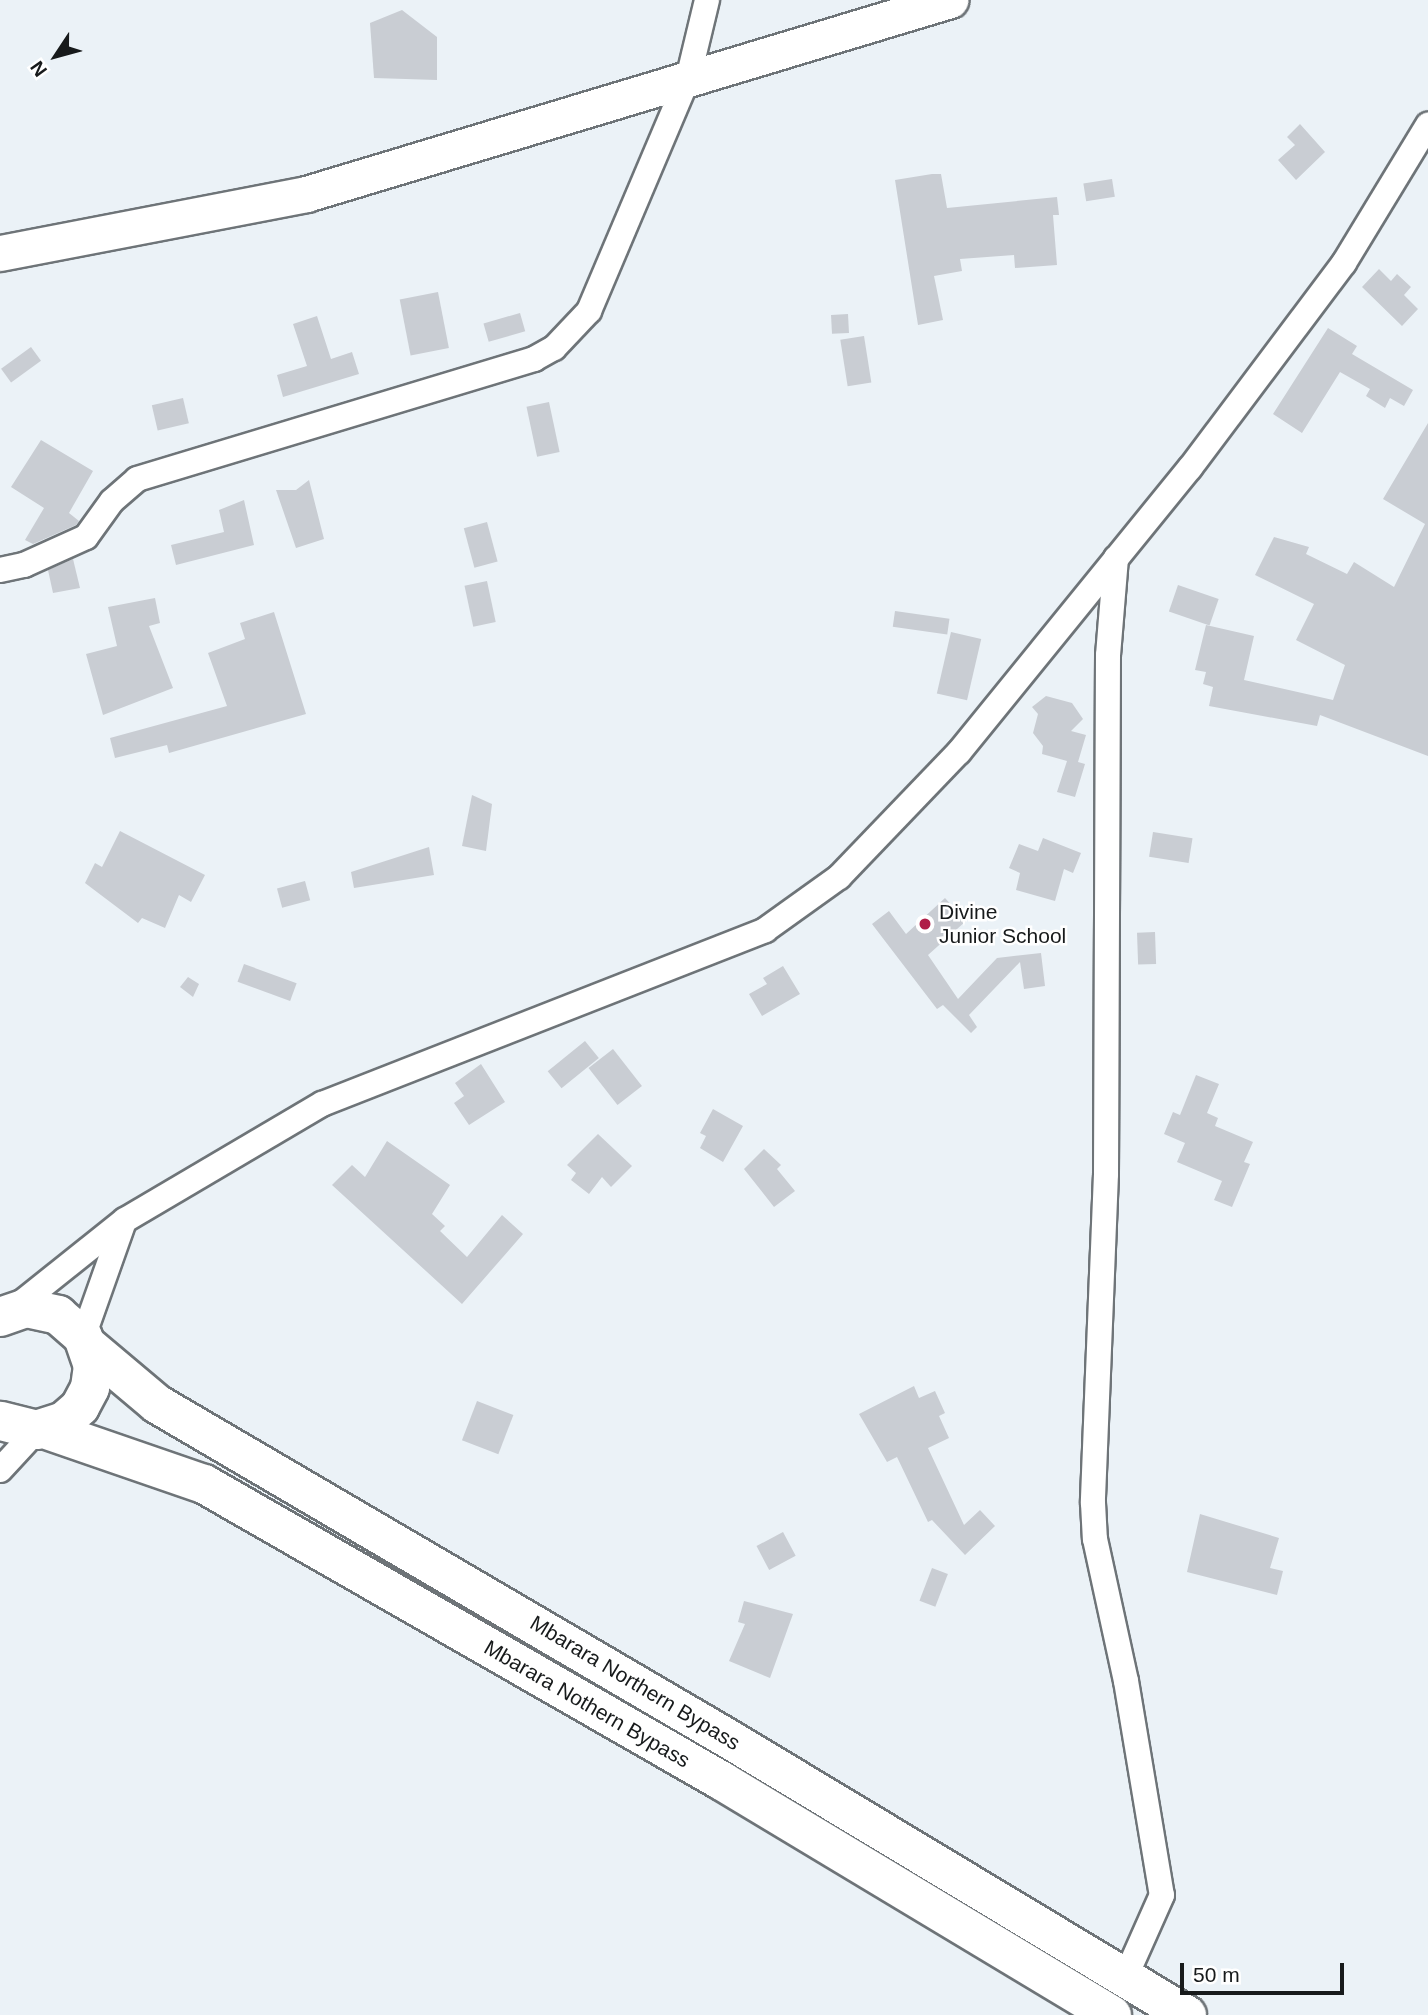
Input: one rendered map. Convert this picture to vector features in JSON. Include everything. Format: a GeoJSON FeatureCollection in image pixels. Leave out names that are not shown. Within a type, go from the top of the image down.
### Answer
{"type":"FeatureCollection","features":[{"type":"Feature","properties":{"kind":"highway","name":"Mbarara Northern Bypass"},"geometry":{"type":"LineString","coordinates":[[5,1315],[43,1309],[72,1324],[85,1341],[156,1404],[715,1730],[1187,2015]]}},
{"type":"Feature","properties":{"kind":"highway"},"geometry":{"type":"LineString","coordinates":[[41,1430],[64,1421],[80,1406],[90,1388],[93,1366],[85,1341]]}},
{"type":"Feature","properties":{"kind":"highway","name":"Mbarara Nothern Bypass"},"geometry":{"type":"LineString","coordinates":[[0,1421],[41,1430],[204,1484],[722,1781],[1112,2015]]}},
{"type":"Feature","properties":{"kind":"main road"},"geometry":{"type":"LineString","coordinates":[[0,253],[306,194],[689,75],[950,0]]}},
{"type":"Feature","properties":{"kind":"street"},"geometry":{"type":"LineString","coordinates":[[0,570],[86,537],[112,501],[137,479],[534,359],[554,348],[589,311],[689,75],[707,0]]}},
{"type":"Feature","properties":{"kind":"street"},"geometry":{"type":"LineString","coordinates":[[5,1315],[125,1220],[322,1104],[474,1042],[643,980],[765,930],[805,905],[888,830],[1024,677],[1344,263],[1428,125]]}},
{"type":"Feature","properties":{"kind":"street"},"geometry":{"type":"LineString","coordinates":[[1116,558],[1108,655],[1106,1174],[1093,1503],[1097,1550],[1126,1681],[1162,1895],[1125,1978]]}},
{"type":"Feature","properties":{"kind":"street"},"geometry":{"type":"LineString","coordinates":[[85,1341],[125,1220]]}},
{"type":"Feature","properties":{"kind":"street"},"geometry":{"type":"LineString","coordinates":[[0,1470],[41,1430]]}},
{"type":"Feature","properties":{"kind":"building"},"geometry":{"type":"Polygon","coordinates":[[[402,10],[437,37],[437,80],[374,78],[370,23],[402,10]]]}},
{"type":"Feature","properties":{"kind":"building"},"geometry":{"type":"Polygon","coordinates":[[[1300,124],[1325,152],[1296,180],[1278,160],[1295,145],[1287,137],[1300,124]]]}},
{"type":"Feature","properties":{"kind":"building"},"geometry":{"type":"Polygon","coordinates":[[[941,174],[947,208],[1057,197],[1059,215],[1053,215],[1057,265],[1015,268],[1014,255],[960,259],[962,271],[934,276],[943,320],[918,325],[895,180],[941,174]]]}},
{"type":"Feature","properties":{"kind":"building"},"geometry":{"type":"Polygon","coordinates":[[[1112,179],[1115,197],[1086,201],[1083,184],[1112,179]]]}},
{"type":"Feature","properties":{"kind":"building"},"geometry":{"type":"Polygon","coordinates":[[[1379,269],[1391,281],[1397,274],[1411,287],[1404,295],[1418,309],[1402,326],[1362,287],[1379,269]]]}},
{"type":"Feature","properties":{"kind":"building"},"geometry":{"type":"Polygon","coordinates":[[[438,292],[449,348],[411,355],[400,299],[438,292]]]}},
{"type":"Feature","properties":{"kind":"building"},"geometry":{"type":"Polygon","coordinates":[[[520,313],[525,331],[489,342],[483,323],[520,313]]]}},
{"type":"Feature","properties":{"kind":"building"},"geometry":{"type":"Polygon","coordinates":[[[848,314],[849,333],[832,334],[831,315],[848,314]]]}},
{"type":"Feature","properties":{"kind":"building"},"geometry":{"type":"Polygon","coordinates":[[[317,316],[331,359],[352,352],[359,374],[283,397],[277,375],[307,366],[293,324],[317,316]]]}},
{"type":"Feature","properties":{"kind":"building"},"geometry":{"type":"Polygon","coordinates":[[[1328,328],[1357,346],[1352,354],[1413,390],[1404,406],[1390,398],[1385,408],[1366,396],[1370,389],[1340,372],[1302,433],[1273,414],[1328,328]]]}},
{"type":"Feature","properties":{"kind":"building"},"geometry":{"type":"Polygon","coordinates":[[[864,336],[871,382],[848,386],[840,340],[864,336]]]}},
{"type":"Feature","properties":{"kind":"building"},"geometry":{"type":"Polygon","coordinates":[[[31,347],[41,361],[11,383],[1,369],[31,347]]]}},
{"type":"Feature","properties":{"kind":"building"},"geometry":{"type":"Polygon","coordinates":[[[183,398],[189,423],[158,431],[152,405],[183,398]]]}},
{"type":"Feature","properties":{"kind":"building"},"geometry":{"type":"Polygon","coordinates":[[[549,402],[560,452],[537,457],[527,407],[549,402]]]}},
{"type":"Feature","properties":{"kind":"building"},"geometry":{"type":"Polygon","coordinates":[[[1428,423],[1428,756],[1320,715],[1317,726],[1209,706],[1213,687],[1203,684],[1206,672],[1195,670],[1206,625],[1254,636],[1244,680],[1333,700],[1345,665],[1296,640],[1314,604],[1255,575],[1274,537],[1309,547],[1306,554],[1347,574],[1354,562],[1394,587],[1425,524],[1383,499],[1428,423]]]}},
{"type":"Feature","properties":{"kind":"building"},"geometry":{"type":"Polygon","coordinates":[[[41,440],[93,471],[69,513],[79,521],[76,525],[33,544],[25,540],[44,508],[11,487],[41,440]]]}},
{"type":"Feature","properties":{"kind":"building"},"geometry":{"type":"Polygon","coordinates":[[[309,480],[324,539],[296,548],[276,490],[296,490],[309,480]]]}},
{"type":"Feature","properties":{"kind":"building"},"geometry":{"type":"Polygon","coordinates":[[[244,500],[254,545],[176,565],[171,545],[224,532],[219,510],[244,500]]]}},
{"type":"Feature","properties":{"kind":"building"},"geometry":{"type":"Polygon","coordinates":[[[487,522],[498,562],[474,568],[464,528],[487,522]]]}},
{"type":"Feature","properties":{"kind":"building"},"geometry":{"type":"Polygon","coordinates":[[[73,559],[80,588],[53,593],[48,570],[73,559]]]}},
{"type":"Feature","properties":{"kind":"building"},"geometry":{"type":"Polygon","coordinates":[[[487,581],[496,622],[473,627],[465,586],[487,581]]]}},
{"type":"Feature","properties":{"kind":"building"},"geometry":{"type":"Polygon","coordinates":[[[1178,585],[1219,599],[1210,625],[1169,611],[1178,585]]]}},
{"type":"Feature","properties":{"kind":"building"},"geometry":{"type":"Polygon","coordinates":[[[155,598],[160,623],[149,626],[173,688],[103,715],[86,654],[117,646],[108,607],[155,598]]]}},
{"type":"Feature","properties":{"kind":"building"},"geometry":{"type":"Polygon","coordinates":[[[895,611],[949,619],[947,634],[893,627],[895,611]]]}},
{"type":"Feature","properties":{"kind":"building"},"geometry":{"type":"Polygon","coordinates":[[[274,612],[306,714],[169,753],[167,745],[115,758],[110,738],[227,706],[208,653],[245,639],[240,623],[274,612]]]}},
{"type":"Feature","properties":{"kind":"building"},"geometry":{"type":"Polygon","coordinates":[[[951,632],[981,639],[967,700],[937,693],[951,632]]]}},
{"type":"Feature","properties":{"kind":"building"},"geometry":{"type":"Polygon","coordinates":[[[1046,696],[1072,703],[1083,719],[1071,731],[1086,735],[1078,762],[1085,764],[1075,797],[1057,792],[1067,761],[1042,754],[1043,746],[1033,733],[1038,714],[1032,707],[1046,696]]]}},
{"type":"Feature","properties":{"kind":"building"},"geometry":{"type":"Polygon","coordinates":[[[472,795],[492,804],[486,851],[462,846],[472,795]]]}},
{"type":"Feature","properties":{"kind":"building"},"geometry":{"type":"Polygon","coordinates":[[[120,831],[205,875],[191,902],[179,895],[165,928],[142,918],[138,923],[85,883],[95,863],[102,867],[120,831]]]}},
{"type":"Feature","properties":{"kind":"building"},"geometry":{"type":"Polygon","coordinates":[[[1153,832],[1193,838],[1189,863],[1149,857],[1153,832]]]}},
{"type":"Feature","properties":{"kind":"building"},"geometry":{"type":"Polygon","coordinates":[[[1043,838],[1081,853],[1073,873],[1064,869],[1055,901],[1016,890],[1020,873],[1009,868],[1019,844],[1038,851],[1043,838]]]}},
{"type":"Feature","properties":{"kind":"building"},"geometry":{"type":"Polygon","coordinates":[[[429,847],[434,875],[354,888],[351,872],[429,847]]]}},
{"type":"Feature","properties":{"kind":"building"},"geometry":{"type":"Polygon","coordinates":[[[305,881],[310,900],[282,908],[277,889],[305,881]]]}},
{"type":"Feature","properties":{"kind":"building"},"geometry":{"type":"Polygon","coordinates":[[[945,898],[966,921],[928,955],[958,999],[997,958],[1041,953],[1045,986],[1024,989],[1020,962],[969,1015],[977,1027],[971,1033],[943,1005],[937,1009],[872,924],[889,911],[906,934],[945,898]]]}},
{"type":"Feature","properties":{"kind":"building"},"geometry":{"type":"Polygon","coordinates":[[[1155,932],[1156,964],[1138,965],[1137,933],[1155,932]]]}},
{"type":"Feature","properties":{"kind":"building"},"geometry":{"type":"Polygon","coordinates":[[[244,964],[297,983],[290,1001],[238,982],[244,964]]]}},
{"type":"Feature","properties":{"kind":"building"},"geometry":{"type":"Polygon","coordinates":[[[783,966],[800,994],[762,1016],[749,994],[767,984],[763,978],[783,966]]]}},
{"type":"Feature","properties":{"kind":"building"},"geometry":{"type":"Polygon","coordinates":[[[188,977],[199,984],[193,997],[180,987],[188,977]]]}},
{"type":"Feature","properties":{"kind":"building"},"geometry":{"type":"Polygon","coordinates":[[[585,1041],[599,1058],[562,1088],[548,1071],[585,1041]]]}},
{"type":"Feature","properties":{"kind":"building"},"geometry":{"type":"Polygon","coordinates":[[[613,1049],[642,1086],[618,1105],[589,1068],[613,1049]]]}},
{"type":"Feature","properties":{"kind":"building"},"geometry":{"type":"Polygon","coordinates":[[[481,1064],[505,1102],[469,1125],[454,1103],[464,1096],[455,1083],[481,1064]]]}},
{"type":"Feature","properties":{"kind":"building"},"geometry":{"type":"Polygon","coordinates":[[[1196,1075],[1219,1084],[1207,1113],[1218,1118],[1215,1126],[1253,1142],[1244,1162],[1250,1164],[1232,1207],[1214,1200],[1222,1181],[1177,1162],[1185,1143],[1164,1134],[1173,1112],[1180,1115],[1196,1075]]]}},
{"type":"Feature","properties":{"kind":"building"},"geometry":{"type":"Polygon","coordinates":[[[713,1109],[743,1126],[723,1162],[700,1148],[706,1136],[700,1133],[713,1109]]]}},
{"type":"Feature","properties":{"kind":"building"},"geometry":{"type":"Polygon","coordinates":[[[598,1134],[632,1166],[611,1187],[602,1177],[589,1194],[571,1180],[576,1173],[567,1165],[598,1134]]]}},
{"type":"Feature","properties":{"kind":"building"},"geometry":{"type":"Polygon","coordinates":[[[387,1141],[450,1185],[432,1214],[445,1226],[440,1231],[467,1257],[502,1215],[523,1234],[462,1304],[332,1185],[352,1165],[365,1177],[387,1141]]]}},
{"type":"Feature","properties":{"kind":"building"},"geometry":{"type":"Polygon","coordinates":[[[764,1149],[781,1165],[777,1169],[795,1191],[774,1207],[744,1169],[764,1149]]]}},
{"type":"Feature","properties":{"kind":"building"},"geometry":{"type":"Polygon","coordinates":[[[914,1386],[919,1398],[935,1391],[945,1413],[939,1416],[949,1438],[928,1448],[964,1525],[980,1510],[995,1526],[965,1555],[932,1520],[928,1522],[897,1457],[887,1462],[859,1414],[914,1386]]]}},
{"type":"Feature","properties":{"kind":"building"},"geometry":{"type":"Polygon","coordinates":[[[477,1401],[513,1415],[498,1454],[462,1440],[477,1401]]]}},
{"type":"Feature","properties":{"kind":"building"},"geometry":{"type":"Polygon","coordinates":[[[1200,1514],[1279,1538],[1270,1568],[1283,1571],[1277,1595],[1187,1572],[1200,1514]]]}},
{"type":"Feature","properties":{"kind":"building"},"geometry":{"type":"Polygon","coordinates":[[[783,1532],[796,1556],[769,1570],[757,1546],[783,1532]]]}},
{"type":"Feature","properties":{"kind":"building"},"geometry":{"type":"Polygon","coordinates":[[[932,1568],[948,1574],[935,1607],[919,1601],[932,1568]]]}},
{"type":"Feature","properties":{"kind":"building"},"geometry":{"type":"Polygon","coordinates":[[[744,1601],[793,1614],[770,1678],[729,1661],[745,1624],[738,1622],[744,1601]]]}},
{"type":"Feature","properties":{"kind":"place","name":"Divine Junior School"},"geometry":{"type":"Point","coordinates":[925,924]}}]}
